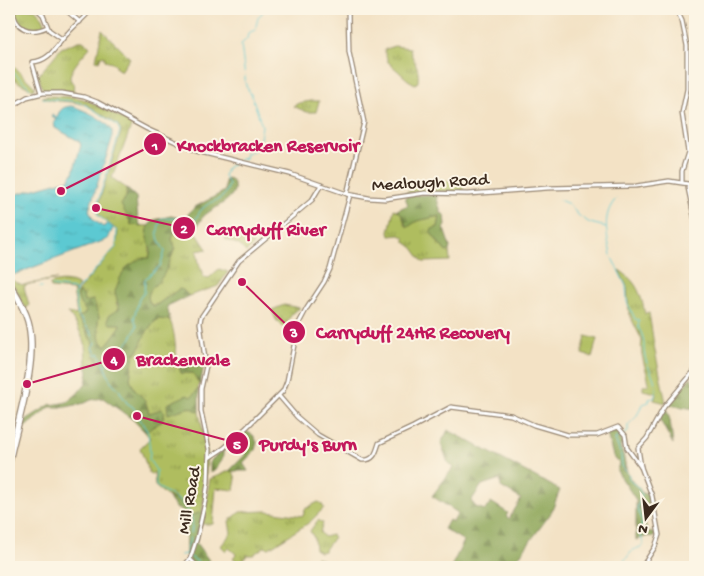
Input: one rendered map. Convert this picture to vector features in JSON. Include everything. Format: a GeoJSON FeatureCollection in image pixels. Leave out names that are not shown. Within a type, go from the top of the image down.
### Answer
{"type":"FeatureCollection","features":[{"type":"Feature","properties":{"kind":"highway"},"geometry":{"type":"LineString","coordinates":[[9,283],[25,313],[29,329],[31,356],[9,456]]}},
{"type":"Feature","properties":{"kind":"highway"},"geometry":{"type":"LineString","coordinates":[[9,456],[13,426],[30,346]]}},
{"type":"Feature","properties":{"kind":"highway"},"geometry":{"type":"LineString","coordinates":[[13,426],[15,425],[23,396]]}},
{"type":"Feature","properties":{"kind":"street"},"geometry":{"type":"LineString","coordinates":[[13,9],[17,23],[26,29],[35,31],[47,27]]}},
{"type":"Feature","properties":{"kind":"street"},"geometry":{"type":"LineString","coordinates":[[37,9],[43,15],[51,32],[62,39]]}},
{"type":"Feature","properties":{"kind":"street"},"geometry":{"type":"LineString","coordinates":[[209,458],[224,448],[279,396],[286,381],[298,325],[330,269],[349,195],[364,122],[348,52],[348,9]]}},
{"type":"Feature","properties":{"kind":"street"},"geometry":{"type":"LineString","coordinates":[[676,9],[682,21],[687,41],[687,89],[682,113],[688,152],[682,171],[682,182]]}},
{"type":"Feature","properties":{"kind":"street"},"geometry":{"type":"LineString","coordinates":[[67,11],[80,22]]}},
{"type":"Feature","properties":{"kind":"street"},"geometry":{"type":"LineString","coordinates":[[41,93],[32,62],[44,60],[50,55],[62,39],[88,13]]}},
{"type":"Feature","properties":{"kind":"street","name":"Mealough Road"},"geometry":{"type":"LineString","coordinates":[[9,108],[27,97],[41,93],[62,93],[90,99],[188,148],[288,174],[349,195],[377,199],[425,193],[468,194],[548,188],[636,186],[664,181],[695,185]]}},
{"type":"Feature","properties":{"kind":"street"},"geometry":{"type":"LineString","coordinates":[[689,184],[695,221]]}},
{"type":"Feature","properties":{"kind":"street","name":"Mill Road"},"geometry":{"type":"LineString","coordinates":[[183,567],[192,554],[205,502],[209,458],[208,442],[201,411],[201,389],[206,366],[200,323],[201,316],[239,262],[312,200],[321,185]]}},
{"type":"Feature","properties":{"kind":"street"},"geometry":{"type":"LineString","coordinates":[[640,467],[638,448],[647,438],[664,407],[695,370]]}},
{"type":"Feature","properties":{"kind":"street"},"geometry":{"type":"LineString","coordinates":[[279,396],[318,435],[365,460],[373,457],[379,443],[451,407],[511,415],[568,435],[597,435],[618,427],[624,434],[626,448],[640,467],[649,487],[659,535],[656,548],[642,567]]}},
{"type":"Feature","properties":{"kind":"street"},"geometry":{"type":"LineString","coordinates":[[190,559],[198,567]]}},
{"type":"Feature","properties":{"kind":"green space"},"geometry":{"type":"Polygon","coordinates":[[[14,9],[35,9],[43,18],[46,26],[30,28],[25,26],[18,20],[14,9]]]}},
{"type":"Feature","properties":{"kind":"green space"},"geometry":{"type":"Polygon","coordinates":[[[102,30],[130,58],[121,71],[116,68],[116,65],[105,60],[105,57],[101,56],[99,61],[96,60],[102,30]]]}},
{"type":"Feature","properties":{"kind":"green space"},"geometry":{"type":"Polygon","coordinates":[[[83,41],[90,47],[70,75],[75,92],[58,89],[43,90],[38,76],[61,48],[83,41]]]}},
{"type":"Feature","properties":{"kind":"green space"},"geometry":{"type":"Polygon","coordinates":[[[394,46],[410,48],[418,71],[418,82],[415,84],[388,62],[384,50],[394,46]]]}},
{"type":"Feature","properties":{"kind":"green space"},"geometry":{"type":"Polygon","coordinates":[[[9,62],[35,87],[33,90],[18,82],[9,74],[9,62]]]}},
{"type":"Feature","properties":{"kind":"green space"},"geometry":{"type":"Polygon","coordinates":[[[42,97],[75,97],[87,100],[132,124],[112,178],[126,188],[131,225],[148,226],[149,258],[116,303],[119,309],[110,315],[120,324],[120,327],[106,346],[100,341],[99,317],[93,300],[80,304],[86,311],[84,315],[78,317],[93,343],[92,348],[99,362],[86,366],[85,343],[68,313],[77,315],[73,290],[51,288],[50,284],[61,281],[72,283],[79,286],[74,292],[76,293],[116,247],[118,231],[98,215],[97,208],[121,132],[118,125],[84,103],[57,101],[42,97]]]}},
{"type":"Feature","properties":{"kind":"green space"},"geometry":{"type":"Polygon","coordinates":[[[319,101],[316,112],[307,112],[293,106],[299,103],[319,101]]]}},
{"type":"Feature","properties":{"kind":"green space"},"geometry":{"type":"Polygon","coordinates":[[[229,178],[234,184],[234,190],[227,200],[203,217],[195,231],[175,231],[172,239],[175,247],[170,261],[164,274],[148,296],[151,305],[155,306],[179,289],[189,296],[167,306],[170,320],[158,319],[154,322],[138,352],[134,353],[130,379],[135,390],[145,400],[149,413],[162,409],[165,412],[162,421],[145,432],[132,419],[103,398],[66,407],[50,407],[20,431],[21,423],[51,404],[67,402],[77,394],[86,383],[88,372],[86,366],[98,362],[92,348],[93,343],[78,317],[84,315],[86,311],[80,304],[77,296],[79,292],[83,295],[84,302],[93,300],[99,317],[100,341],[106,346],[120,327],[120,324],[110,324],[108,321],[109,315],[119,309],[115,291],[120,278],[127,267],[141,258],[149,258],[151,250],[147,238],[148,226],[154,220],[171,216],[184,218],[195,207],[225,191],[225,181],[229,178]]]}},
{"type":"Feature","properties":{"kind":"green space"},"geometry":{"type":"Polygon","coordinates":[[[435,180],[464,182],[463,192],[403,194],[427,182],[435,180]]]}},
{"type":"Feature","properties":{"kind":"green space"},"geometry":{"type":"Polygon","coordinates":[[[126,188],[136,197],[138,221],[141,226],[132,225],[121,205],[127,195],[126,188]]]}},
{"type":"Feature","properties":{"kind":"green space"},"geometry":{"type":"Polygon","coordinates":[[[436,195],[441,213],[445,215],[446,225],[444,229],[450,247],[449,251],[446,252],[431,233],[432,229],[438,227],[440,216],[417,221],[408,227],[397,210],[408,205],[405,197],[436,195]]]}},
{"type":"Feature","properties":{"kind":"green space"},"geometry":{"type":"Polygon","coordinates":[[[394,209],[402,213],[405,225],[408,227],[416,221],[440,216],[438,227],[431,233],[446,252],[449,251],[450,261],[423,262],[413,248],[405,242],[405,238],[400,235],[390,236],[389,232],[394,209]]]}},
{"type":"Feature","properties":{"kind":"green space"},"geometry":{"type":"Polygon","coordinates":[[[230,230],[254,245],[246,252],[239,245],[225,239],[230,230]]]}},
{"type":"Feature","properties":{"kind":"green space"},"geometry":{"type":"Polygon","coordinates":[[[175,231],[195,231],[207,249],[197,251],[203,277],[209,278],[219,269],[228,272],[218,286],[189,296],[181,290],[159,303],[151,305],[148,296],[149,292],[163,274],[171,258],[175,248],[172,239],[175,231]]]}},
{"type":"Feature","properties":{"kind":"green space"},"geometry":{"type":"Polygon","coordinates":[[[619,270],[634,283],[640,294],[645,314],[649,313],[666,403],[654,400],[657,393],[643,390],[643,386],[649,384],[642,357],[642,340],[629,312],[627,287],[619,270]]]}},
{"type":"Feature","properties":{"kind":"green space"},"geometry":{"type":"Polygon","coordinates":[[[57,279],[29,284],[24,287],[29,305],[26,309],[11,280],[23,285],[57,279]]]}},
{"type":"Feature","properties":{"kind":"green space"},"geometry":{"type":"Polygon","coordinates":[[[284,305],[300,308],[291,316],[286,327],[283,327],[276,320],[272,310],[284,305]]]}},
{"type":"Feature","properties":{"kind":"green space"},"geometry":{"type":"Polygon","coordinates":[[[158,319],[170,320],[181,373],[193,373],[199,386],[191,397],[190,407],[199,412],[207,451],[205,491],[202,512],[189,516],[178,500],[168,497],[155,486],[154,472],[150,475],[140,448],[150,438],[145,432],[162,421],[149,413],[145,400],[135,390],[130,379],[134,353],[138,351],[148,329],[158,319]]]}},
{"type":"Feature","properties":{"kind":"green space"},"geometry":{"type":"Polygon","coordinates":[[[586,336],[597,339],[592,357],[582,354],[586,336]]]}},
{"type":"Feature","properties":{"kind":"green space"},"geometry":{"type":"Polygon","coordinates":[[[199,362],[200,365],[204,365],[200,385],[193,373],[181,373],[178,364],[185,366],[199,362]]]}},
{"type":"Feature","properties":{"kind":"green space"},"geometry":{"type":"Polygon","coordinates":[[[691,377],[695,389],[695,409],[669,405],[691,377]]]}},
{"type":"Feature","properties":{"kind":"green space"},"geometry":{"type":"Polygon","coordinates":[[[199,389],[199,412],[190,407],[168,414],[167,404],[187,395],[191,397],[199,389]]]}},
{"type":"Feature","properties":{"kind":"green space"},"geometry":{"type":"Polygon","coordinates":[[[666,408],[670,420],[673,444],[659,418],[666,408]]]}},
{"type":"Feature","properties":{"kind":"green space"},"geometry":{"type":"Polygon","coordinates":[[[448,430],[560,490],[551,513],[511,567],[451,567],[464,541],[444,529],[449,520],[453,522],[458,513],[432,496],[453,468],[448,463],[441,443],[448,430]],[[500,479],[482,485],[471,501],[476,507],[485,510],[491,502],[508,513],[506,516],[509,519],[521,499],[501,487],[500,479]]]}},
{"type":"Feature","properties":{"kind":"green space"},"geometry":{"type":"Polygon","coordinates":[[[614,430],[619,431],[623,444],[620,446],[629,477],[642,493],[649,494],[651,503],[641,508],[647,531],[656,534],[654,537],[648,536],[636,540],[636,500],[617,471],[619,463],[613,456],[607,434],[614,430]]]}},
{"type":"Feature","properties":{"kind":"green space"},"geometry":{"type":"Polygon","coordinates":[[[245,431],[253,435],[257,442],[255,450],[243,463],[248,471],[229,471],[245,455],[245,447],[229,452],[226,449],[223,451],[223,458],[220,464],[210,473],[210,461],[245,431]]]}},
{"type":"Feature","properties":{"kind":"green space"},"geometry":{"type":"Polygon","coordinates":[[[233,471],[236,479],[234,490],[216,488],[213,524],[202,524],[210,479],[233,471]]]}},
{"type":"Feature","properties":{"kind":"green space"},"geometry":{"type":"Polygon","coordinates":[[[168,497],[182,504],[189,516],[205,511],[196,543],[216,567],[185,567],[190,561],[186,555],[186,522],[182,510],[176,508],[168,497]]]}},
{"type":"Feature","properties":{"kind":"green space"},"geometry":{"type":"Polygon","coordinates":[[[318,502],[324,508],[310,522],[269,548],[264,547],[253,555],[247,555],[241,564],[233,558],[236,554],[229,548],[226,551],[221,546],[231,533],[229,521],[240,512],[267,511],[303,516],[305,509],[318,502]]]}},
{"type":"Feature","properties":{"kind":"green space"},"geometry":{"type":"Polygon","coordinates":[[[318,520],[323,523],[320,532],[324,537],[332,535],[334,537],[324,551],[320,552],[315,549],[314,538],[310,531],[318,520]]]}},
{"type":"Feature","properties":{"kind":"green space"},"geometry":{"type":"Polygon","coordinates":[[[317,557],[325,561],[348,567],[312,567],[317,557]]]}},
{"type":"Feature","properties":{"kind":"water"},"geometry":{"type":"Polygon","coordinates":[[[71,106],[94,115],[105,122],[112,130],[112,139],[89,210],[93,219],[103,227],[108,224],[113,228],[108,239],[13,275],[9,268],[9,199],[17,194],[69,179],[73,173],[81,145],[79,141],[55,128],[54,122],[56,119],[51,117],[52,115],[57,117],[62,109],[71,106]]]}},
{"type":"Feature","properties":{"kind":"waterway"},"geometry":{"type":"LineString","coordinates":[[239,160],[245,158],[246,153],[253,151],[259,146],[262,126],[252,96],[246,86],[241,44],[247,39],[248,33],[255,30],[258,18],[265,9]]}},
{"type":"Feature","properties":{"kind":"waterway"},"geometry":{"type":"LineString","coordinates":[[9,68],[30,88]]}},
{"type":"Feature","properties":{"kind":"waterway"},"geometry":{"type":"LineString","coordinates":[[43,98],[74,101],[83,104],[117,125],[120,131],[96,208],[98,215],[117,231],[116,247],[76,291],[78,316],[91,332],[96,343],[93,347],[96,355],[99,353],[110,380],[127,403],[133,407],[148,433],[149,460],[156,470],[156,486],[181,502],[189,512],[192,519],[192,527],[186,554],[198,562],[201,567]]}},
{"type":"Feature","properties":{"kind":"waterway"},"geometry":{"type":"LineString","coordinates":[[105,365],[108,363],[116,364],[120,351],[131,338],[137,326],[134,318],[139,299],[144,293],[145,279],[160,266],[165,251],[158,235],[158,227],[162,218],[185,219],[194,222],[203,208],[225,194],[229,184],[224,176],[227,168],[236,162]]}},
{"type":"Feature","properties":{"kind":"waterway"},"geometry":{"type":"LineString","coordinates":[[611,255],[606,226],[608,212],[616,199]]}},
{"type":"Feature","properties":{"kind":"waterway"},"geometry":{"type":"LineString","coordinates":[[559,200],[569,204],[579,216],[590,223],[606,227]]}},
{"type":"Feature","properties":{"kind":"waterway"},"geometry":{"type":"LineString","coordinates":[[612,258],[626,286],[627,302],[635,319],[639,320],[639,328],[644,340],[644,355],[656,388],[654,398],[649,399],[649,402],[643,404],[636,417],[628,425],[628,432],[615,439],[621,455],[622,466],[629,475],[629,480],[638,487],[642,495],[637,508],[642,522],[640,535],[643,546],[633,550],[619,567]]}},
{"type":"Feature","properties":{"kind":"waterway"},"geometry":{"type":"LineString","coordinates":[[52,286],[74,289],[75,291]]}},
{"type":"Feature","properties":{"kind":"waterway"},"geometry":{"type":"LineString","coordinates":[[180,555],[186,554]]}},
{"type":"Feature","properties":{"kind":"place","name":"Knockbracken Reservoir"},"geometry":{"type":"Point","coordinates":[61,191]}},
{"type":"Feature","properties":{"kind":"place","name":"Carryduff River"},"geometry":{"type":"Point","coordinates":[96,208]}},
{"type":"Feature","properties":{"kind":"place","name":"Carryduff 24HR Recovery"},"geometry":{"type":"Point","coordinates":[242,282]}},
{"type":"Feature","properties":{"kind":"place","name":"Brackenvale"},"geometry":{"type":"Point","coordinates":[27,384]}},
{"type":"Feature","properties":{"kind":"place","name":"Purdy's Burn"},"geometry":{"type":"Point","coordinates":[137,416]}}]}
